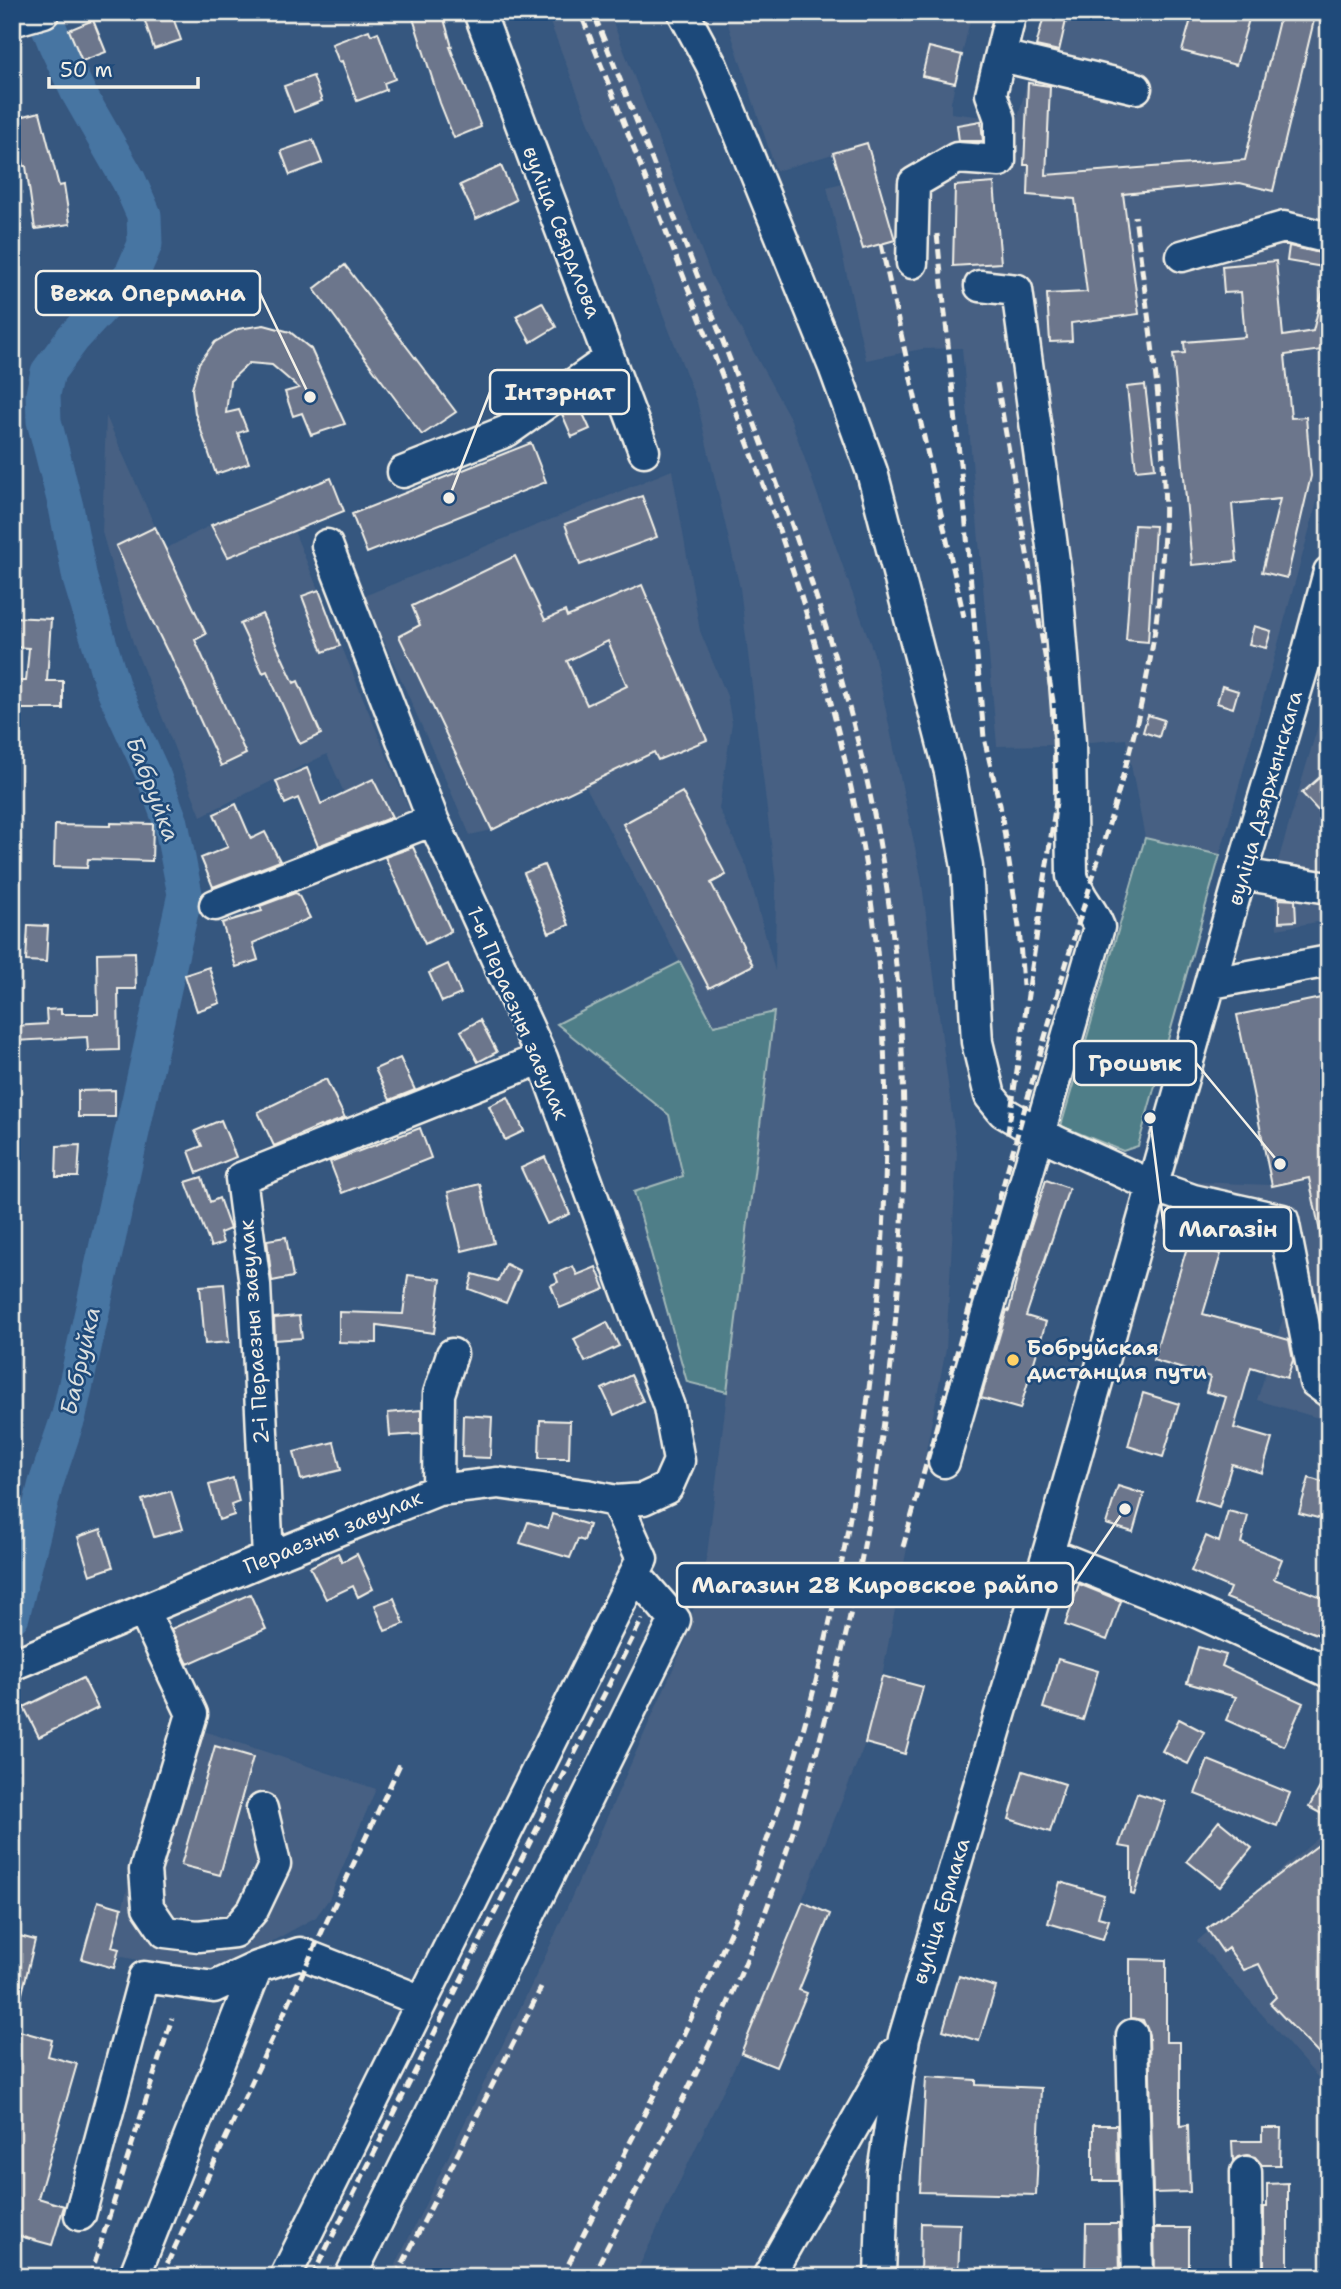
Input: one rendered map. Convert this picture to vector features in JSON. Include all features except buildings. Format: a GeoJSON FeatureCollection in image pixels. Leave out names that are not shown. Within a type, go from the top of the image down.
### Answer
{"type":"FeatureCollection","features":[{"type":"Feature","properties":{"kind":"street","name":"вуліца Свярдлова"},"geometry":{"type":"LineString","coordinates":[[479,12],[644,452]]}},
{"type":"Feature","properties":{"kind":"street"},"geometry":{"type":"LineString","coordinates":[[683,12],[712,66],[834,367],[872,471],[950,772],[967,867],[977,1042],[990,1096],[1003,1112],[1038,1132],[1153,1186],[1193,1200],[1283,1220],[1315,1382],[1329,1392]]}},
{"type":"Feature","properties":{"kind":"street"},"geometry":{"type":"LineString","coordinates":[[912,263],[914,183],[957,158],[1000,161],[1000,119],[991,94],[1012,12]]}},
{"type":"Feature","properties":{"kind":"street"},"geometry":{"type":"LineString","coordinates":[[1001,56],[1136,88]]}},
{"type":"Feature","properties":{"kind":"street"},"geometry":{"type":"LineString","coordinates":[[1182,256],[1284,227],[1329,238]]}},
{"type":"Feature","properties":{"kind":"street"},"geometry":{"type":"LineString","coordinates":[[944,1462],[1099,927],[1094,914],[1077,893],[1072,876],[1070,743],[1057,583],[1017,290],[980,286]]}},
{"type":"Feature","properties":{"kind":"street"},"geometry":{"type":"LineString","coordinates":[[403,472],[507,431],[609,359]]}},
{"type":"Feature","properties":{"kind":"street","name":"1-ы Пераезны завулак"},"geometry":{"type":"LineString","coordinates":[[327,545],[433,820],[542,1058],[669,1407],[679,1461],[667,1488]]}},
{"type":"Feature","properties":{"kind":"street","name":"вуліца Дзяржынскага"},"geometry":{"type":"LineString","coordinates":[[1212,983],[1241,874],[1319,654],[1329,572]]}},
{"type":"Feature","properties":{"kind":"street"},"geometry":{"type":"LineString","coordinates":[[215,905],[433,820]]}},
{"type":"Feature","properties":{"kind":"street"},"geometry":{"type":"LineString","coordinates":[[1241,874],[1329,888]]}},
{"type":"Feature","properties":{"kind":"street"},"geometry":{"type":"LineString","coordinates":[[1212,983],[1329,961]]}},
{"type":"Feature","properties":{"kind":"street","name":"вуліца Ермака"},"geometry":{"type":"LineString","coordinates":[[880,2277],[883,2172],[904,2038],[1048,1553],[1212,983]]}},
{"type":"Feature","properties":{"kind":"street","name":"2-і Пераезны завулак"},"geometry":{"type":"LineString","coordinates":[[268,1558],[255,1285],[241,1178],[542,1058]]}},
{"type":"Feature","properties":{"kind":"street"},"geometry":{"type":"LineString","coordinates":[[438,1490],[439,1394],[452,1354]]}},
{"type":"Feature","properties":{"kind":"street","name":"Пераезны завулак"},"geometry":{"type":"LineString","coordinates":[[16,1663],[438,1490],[498,1483],[616,1501],[643,1499],[667,1488]]}},
{"type":"Feature","properties":{"kind":"street"},"geometry":{"type":"LineString","coordinates":[[285,2277],[642,1559],[616,1501]]}},
{"type":"Feature","properties":{"kind":"street"},"geometry":{"type":"LineString","coordinates":[[1048,1553],[1197,1612],[1329,1672]]}},
{"type":"Feature","properties":{"kind":"street"},"geometry":{"type":"LineString","coordinates":[[350,2277],[675,1620],[635,1574]]}},
{"type":"Feature","properties":{"kind":"street"},"geometry":{"type":"LineString","coordinates":[[143,1610],[192,1714],[145,1870],[148,1908],[165,1932],[198,1936],[234,1933],[253,1910],[275,1864],[261,1809]]}},
{"type":"Feature","properties":{"kind":"street"},"geometry":{"type":"LineString","coordinates":[[80,2215],[144,1977],[214,1987],[300,1953],[422,2001]]}},
{"type":"Feature","properties":{"kind":"street"},"geometry":{"type":"LineString","coordinates":[[134,2277],[257,1968]]}},
{"type":"Feature","properties":{"kind":"street"},"geometry":{"type":"LineString","coordinates":[[1132,2035],[1138,2277]]}},
{"type":"Feature","properties":{"kind":"street"},"geometry":{"type":"LineString","coordinates":[[768,2277],[904,2038]]}},
{"type":"Feature","properties":{"kind":"street"},"geometry":{"type":"LineString","coordinates":[[1246,2172],[1247,2277]]}},
{"type":"Feature","properties":{"kind":"shaded area"},"geometry":{"type":"Polygon","coordinates":[[[546,12],[609,12],[711,275],[791,420],[874,654],[921,876],[957,1153],[946,1349],[882,1676],[865,1743],[741,2053],[634,2277],[390,2277],[544,1959],[685,1642],[707,1555],[774,1013],[714,1026],[585,785],[492,830],[470,835],[364,596],[672,470],[700,631],[727,696],[732,723],[719,809],[747,867],[775,971],[776,884],[740,588],[697,402],[546,12]]]}},
{"type":"Feature","properties":{"kind":"shaded area"},"geometry":{"type":"Polygon","coordinates":[[[724,12],[972,12],[951,102],[951,113],[1017,121],[1045,12],[1329,12],[1329,439],[1317,502],[1220,855],[1145,838],[1126,739],[997,746],[962,348],[922,349],[866,360],[827,187],[842,183],[833,154],[776,171],[724,12]]]}},
{"type":"Feature","properties":{"kind":"shaded area"},"geometry":{"type":"Polygon","coordinates":[[[106,416],[165,549],[211,525],[229,557],[294,531],[413,819],[363,836],[327,754],[201,816],[133,643],[102,532],[106,416]]]}},
{"type":"Feature","properties":{"kind":"shaded area"},"geometry":{"type":"Polygon","coordinates":[[[1329,688],[1329,920],[1277,929],[1275,896],[1285,872],[1276,868],[1329,688]]]}},
{"type":"Feature","properties":{"kind":"shaded area"},"geometry":{"type":"Polygon","coordinates":[[[1329,994],[1329,1421],[1257,1400],[1287,1306],[1270,1247],[1188,1221],[1197,1182],[1271,1185],[1237,1015],[1329,994]]]}},
{"type":"Feature","properties":{"kind":"shaded area"},"geometry":{"type":"Polygon","coordinates":[[[201,1730],[376,1789],[329,1899],[316,1917],[214,1974],[117,1956],[119,1949],[112,1947],[133,1868],[201,1730]]]}},
{"type":"Feature","properties":{"kind":"shaded area"},"geometry":{"type":"Polygon","coordinates":[[[1329,1829],[1329,2090],[1197,1941],[1329,1829]]]}},
{"type":"Feature","properties":{"kind":"green space"},"geometry":{"type":"Polygon","coordinates":[[[1145,838],[1220,855],[1138,1146],[1123,1151],[1061,1126],[1145,838]]]}},
{"type":"Feature","properties":{"kind":"green space"},"geometry":{"type":"Polygon","coordinates":[[[680,962],[714,1026],[774,1012],[727,1392],[687,1382],[634,1192],[683,1176],[669,1115],[557,1024],[680,962]]]}},
{"type":"Feature","properties":{"kind":"waterway","name":"Бабруйка"},"geometry":{"type":"LineString","coordinates":[[12,1616],[46,1483],[69,1415],[185,894],[171,823],[153,775],[113,688],[80,579],[66,507],[44,421],[43,394],[48,372],[73,338],[132,274],[145,244],[144,215],[129,181],[78,92],[43,12]]}},
{"type":"Feature","properties":{"kind":"railway"},"geometry":{"type":"LineString","coordinates":[[562,2277],[649,2106],[730,1931],[777,1812],[802,1732],[840,1569],[865,1419],[880,1283],[886,1147],[882,1010],[872,910],[851,787],[817,649],[757,468],[580,12]]}},
{"type":"Feature","properties":{"kind":"railway"},"geometry":{"type":"LineString","coordinates":[[592,2277],[727,2006],[761,1925],[804,1798],[848,1625],[869,1519],[897,1303],[903,1194],[903,1086],[897,977],[884,869],[851,714],[807,568],[773,473],[593,12]]}},
{"type":"Feature","properties":{"kind":"railway"},"geometry":{"type":"LineString","coordinates":[[903,1547],[1062,978],[1121,784],[1154,635],[1163,547],[1164,483],[1156,382],[1135,216]]}},
{"type":"Feature","properties":{"kind":"railway"},"geometry":{"type":"LineString","coordinates":[[937,234],[984,738],[1000,805],[1019,927],[1023,986]]}},
{"type":"Feature","properties":{"kind":"railway"},"geometry":{"type":"LineString","coordinates":[[881,244],[964,617]]}},
{"type":"Feature","properties":{"kind":"railway"},"geometry":{"type":"LineString","coordinates":[[997,383],[1053,701],[1056,802],[1007,1139]]}},
{"type":"Feature","properties":{"kind":"railway"},"geometry":{"type":"LineString","coordinates":[[312,2277],[642,1619]]}},
{"type":"Feature","properties":{"kind":"railway"},"geometry":{"type":"LineString","coordinates":[[161,2277],[401,1762]]}},
{"type":"Feature","properties":{"kind":"railway"},"geometry":{"type":"LineString","coordinates":[[396,2277],[541,1988]]}},
{"type":"Feature","properties":{"kind":"railway"},"geometry":{"type":"LineString","coordinates":[[90,2277],[172,2018]]}},
{"type":"Feature","properties":{"kind":"place","name":"Вежа Опермана"},"geometry":{"type":"Point","coordinates":[310,397]}},
{"type":"Feature","properties":{"kind":"place","name":"Інтэрнат"},"geometry":{"type":"Point","coordinates":[449,498]}},
{"type":"Feature","properties":{"kind":"place","name":"Магазін"},"geometry":{"type":"Point","coordinates":[1150,1118]}},
{"type":"Feature","properties":{"kind":"place","name":"Грошык"},"geometry":{"type":"Point","coordinates":[1280,1164]}},
{"type":"Feature","properties":{"kind":"place","name":"Бобруйская дистанция пути"},"geometry":{"type":"Point","coordinates":[1013,1360]}},
{"type":"Feature","properties":{"kind":"place","name":"Магазин 28 Кировское райпо"},"geometry":{"type":"Point","coordinates":[1125,1509]}}]}
